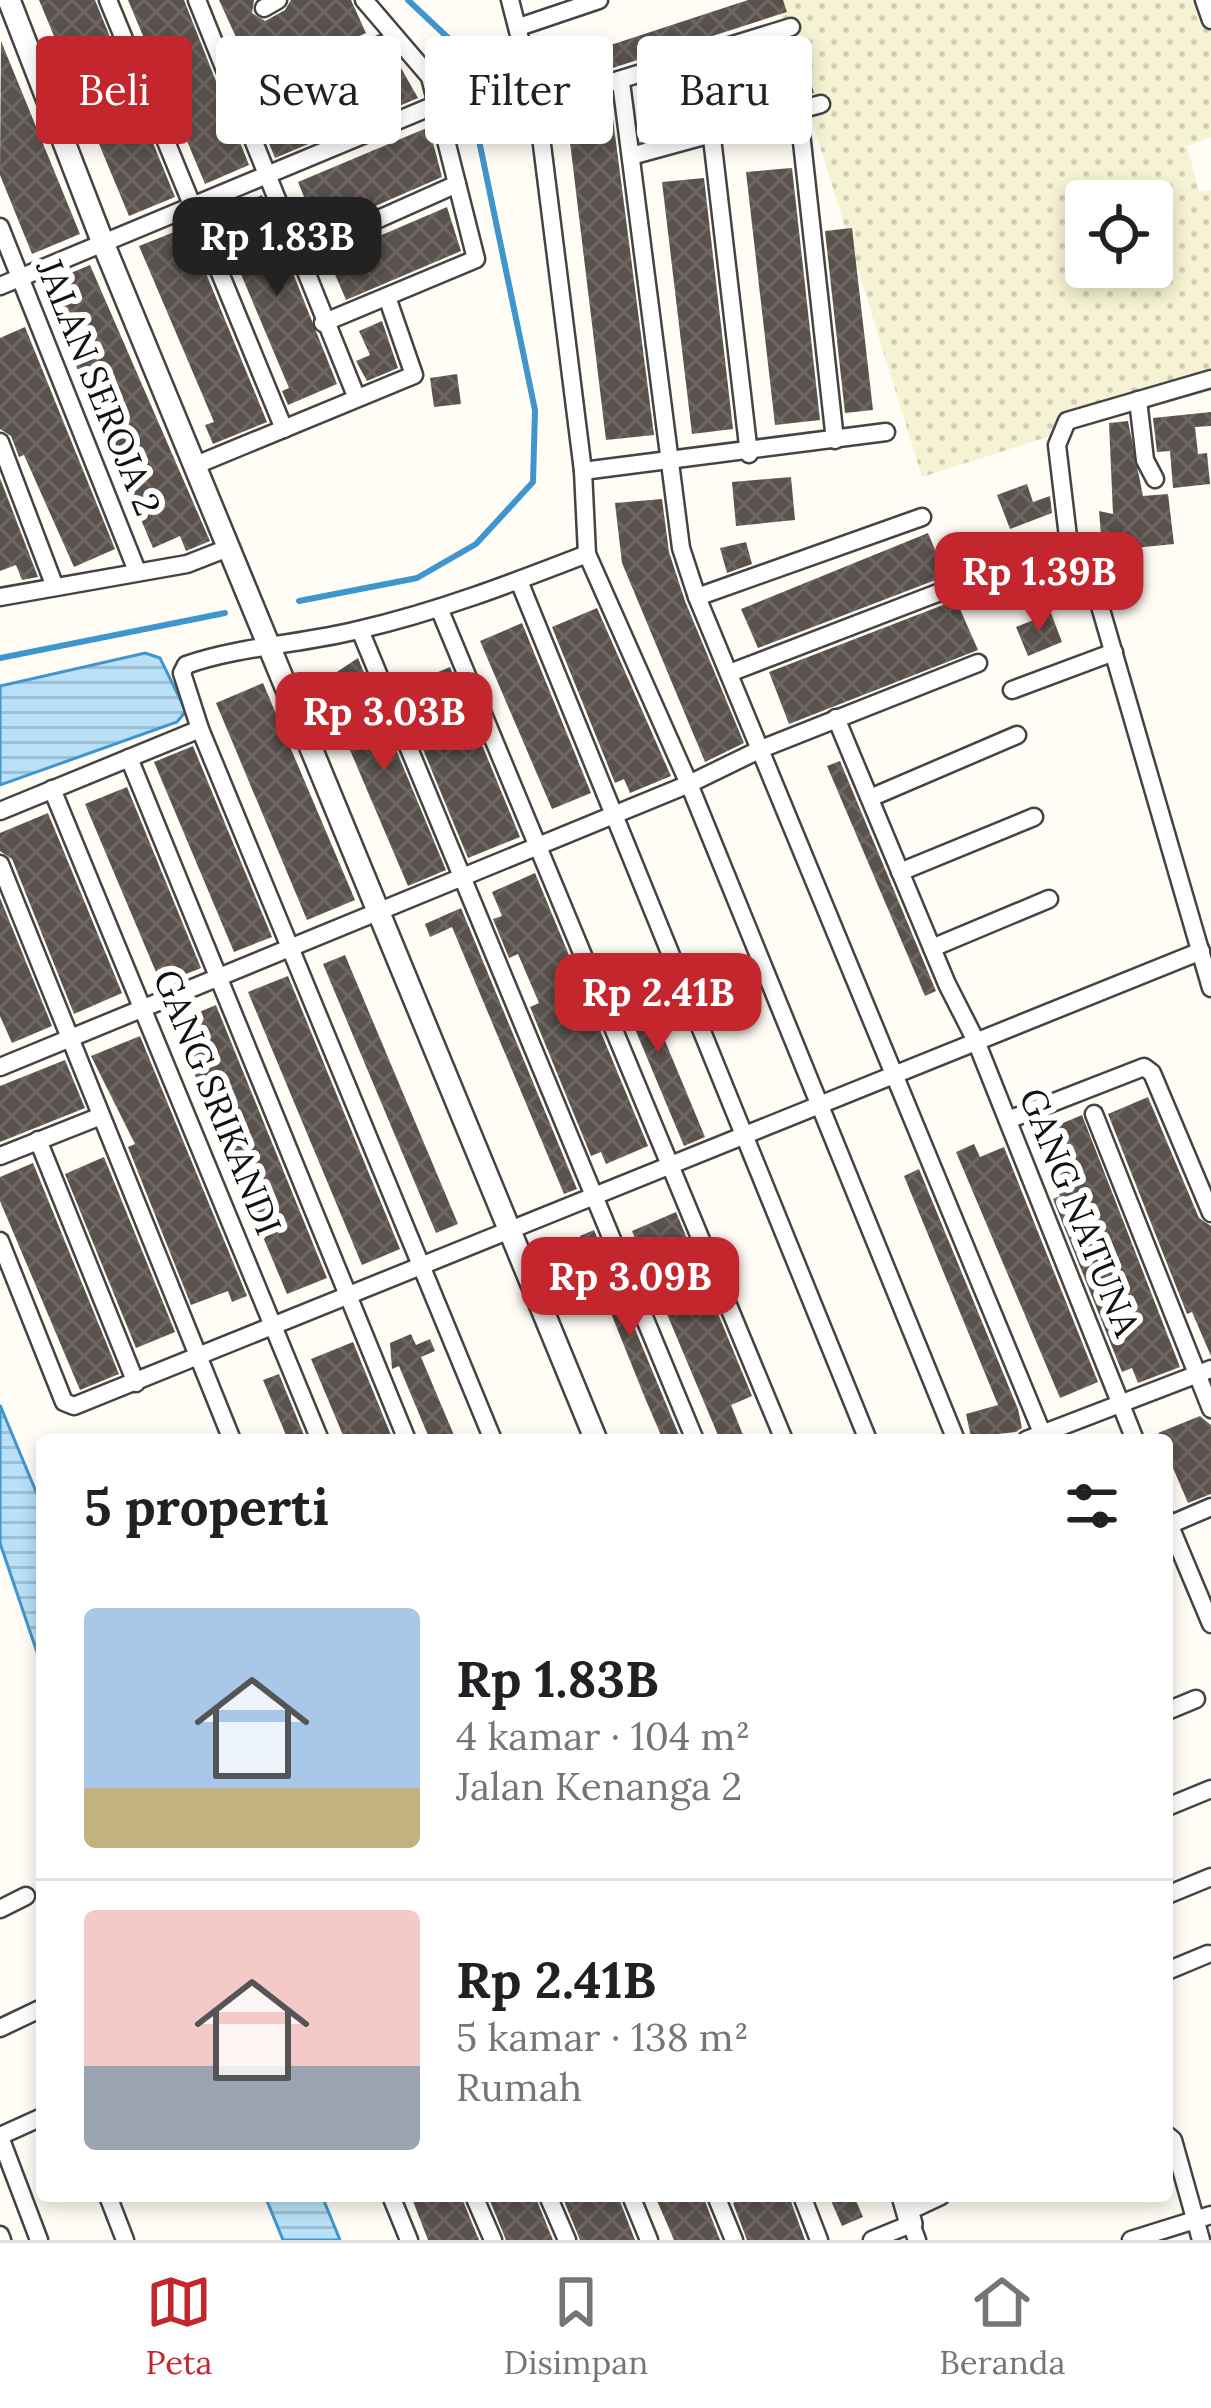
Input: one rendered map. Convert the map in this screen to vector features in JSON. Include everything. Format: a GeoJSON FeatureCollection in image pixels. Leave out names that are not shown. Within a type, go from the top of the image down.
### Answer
{"type":"FeatureCollection","features":[{"type":"Feature","properties":{"kind":"street"},"geometry":{"type":"LineString","coordinates":[[9,0],[103,243],[593,1434]]}},
{"type":"Feature","properties":{"kind":"street"},"geometry":{"type":"LineString","coordinates":[[108,0],[284,429]]}},
{"type":"Feature","properties":{"kind":"street"},"geometry":{"type":"LineString","coordinates":[[197,0],[216,48]]}},
{"type":"Feature","properties":{"kind":"street"},"geometry":{"type":"LineString","coordinates":[[364,0],[393,36]]}},
{"type":"Feature","properties":{"kind":"street"},"geometry":{"type":"LineString","coordinates":[[510,0],[521,36]]}},
{"type":"Feature","properties":{"kind":"street"},"geometry":{"type":"LineString","coordinates":[[519,27],[597,0]]}},
{"type":"Feature","properties":{"kind":"street"},"geometry":{"type":"LineString","coordinates":[[1204,0],[1211,20]]}},
{"type":"Feature","properties":{"kind":"street"},"geometry":{"type":"LineString","coordinates":[[613,84],[791,27]]}},
{"type":"Feature","properties":{"kind":"street"},"geometry":{"type":"LineString","coordinates":[[401,46],[425,72]]}},
{"type":"Feature","properties":{"kind":"street"},"geometry":{"type":"LineString","coordinates":[[621,82],[666,462],[697,597],[895,1073],[1036,1434]]}},
{"type":"Feature","properties":{"kind":"street"},"geometry":{"type":"LineString","coordinates":[[812,106],[821,104]]}},
{"type":"Feature","properties":{"kind":"street"},"geometry":{"type":"LineString","coordinates":[[0,286],[190,203],[425,109]]}},
{"type":"Feature","properties":{"kind":"street"},"geometry":{"type":"LineString","coordinates":[[254,144],[356,396]]}},
{"type":"Feature","properties":{"kind":"street"},"geometry":{"type":"LineString","coordinates":[[323,323],[473,265],[476,255],[446,144]]}},
{"type":"Feature","properties":{"kind":"street"},"geometry":{"type":"LineString","coordinates":[[542,144],[583,471],[587,554],[689,784],[954,1434]]}},
{"type":"Feature","properties":{"kind":"street"},"geometry":{"type":"LineString","coordinates":[[632,156],[685,144]]}},
{"type":"Feature","properties":{"kind":"street"},"geometry":{"type":"LineString","coordinates":[[713,144],[749,454]]}},
{"type":"Feature","properties":{"kind":"street"},"geometry":{"type":"LineString","coordinates":[[802,144],[835,440]]}},
{"type":"Feature","properties":{"kind":"street"},"geometry":{"type":"LineString","coordinates":[[300,254],[457,184]]}},
{"type":"Feature","properties":{"kind":"street","name":"JALAN SEROJA 2"},"geometry":{"type":"LineString","coordinates":[[0,227],[137,571]]}},
{"type":"Feature","properties":{"kind":"street"},"geometry":{"type":"LineString","coordinates":[[196,465],[414,375],[387,297]]}},
{"type":"Feature","properties":{"kind":"street"},"geometry":{"type":"LineString","coordinates":[[1211,379],[1067,422],[1057,445],[1069,545],[1095,589],[1211,988]]}},
{"type":"Feature","properties":{"kind":"street"},"geometry":{"type":"LineString","coordinates":[[1138,400],[1144,460],[1155,479]]}},
{"type":"Feature","properties":{"kind":"street"},"geometry":{"type":"LineString","coordinates":[[583,471],[749,454],[886,432]]}},
{"type":"Feature","properties":{"kind":"street"},"geometry":{"type":"LineString","coordinates":[[0,442],[55,587]]}},
{"type":"Feature","properties":{"kind":"street"},"geometry":{"type":"LineString","coordinates":[[697,597],[922,517]]}},
{"type":"Feature","properties":{"kind":"street"},"geometry":{"type":"LineString","coordinates":[[0,597],[201,560],[228,548]]}},
{"type":"Feature","properties":{"kind":"street"},"geometry":{"type":"LineString","coordinates":[[491,1434],[200,729],[184,680],[186,665],[360,630],[439,608],[587,554]]}},
{"type":"Feature","properties":{"kind":"street"},"geometry":{"type":"LineString","coordinates":[[519,581],[866,1434]]}},
{"type":"Feature","properties":{"kind":"street"},"geometry":{"type":"LineString","coordinates":[[732,672],[961,584]]}},
{"type":"Feature","properties":{"kind":"street"},"geometry":{"type":"LineString","coordinates":[[439,608],[782,1434]]}},
{"type":"Feature","properties":{"kind":"street"},"geometry":{"type":"LineString","coordinates":[[360,630],[693,1434]]}},
{"type":"Feature","properties":{"kind":"street"},"geometry":{"type":"LineString","coordinates":[[1012,690],[1114,652]]}},
{"type":"Feature","properties":{"kind":"street"},"geometry":{"type":"LineString","coordinates":[[0,1046],[4,1066],[689,784],[761,748],[978,663]]}},
{"type":"Feature","properties":{"kind":"street","name":"GANG NATUNA"},"geometry":{"type":"LineString","coordinates":[[836,718],[976,1041],[1133,1434]]}},
{"type":"Feature","properties":{"kind":"street"},"geometry":{"type":"LineString","coordinates":[[0,811],[200,729]]}},
{"type":"Feature","properties":{"kind":"street"},"geometry":{"type":"LineString","coordinates":[[870,798],[1017,735]]}},
{"type":"Feature","properties":{"kind":"street"},"geometry":{"type":"LineString","coordinates":[[129,758],[405,1434]]}},
{"type":"Feature","properties":{"kind":"street","name":"GANG SRIKANDI"},"geometry":{"type":"LineString","coordinates":[[52,789],[318,1434]]}},
{"type":"Feature","properties":{"kind":"street"},"geometry":{"type":"LineString","coordinates":[[900,872],[1034,817]]}},
{"type":"Feature","properties":{"kind":"street"},"geometry":{"type":"LineString","coordinates":[[0,864],[230,1434]]}},
{"type":"Feature","properties":{"kind":"street"},"geometry":{"type":"LineString","coordinates":[[932,948],[1049,899]]}},
{"type":"Feature","properties":{"kind":"street"},"geometry":{"type":"LineString","coordinates":[[0,1241],[64,1402],[74,1406],[1201,951]]}},
{"type":"Feature","properties":{"kind":"street"},"geometry":{"type":"LineString","coordinates":[[1008,1120],[1144,1067],[1152,1073],[1211,1213]]}},
{"type":"Feature","properties":{"kind":"street"},"geometry":{"type":"LineString","coordinates":[[1094,1114],[1204,1372],[1211,1409]]}},
{"type":"Feature","properties":{"kind":"street"},"geometry":{"type":"LineString","coordinates":[[0,1156],[100,1116]]}},
{"type":"Feature","properties":{"kind":"street"},"geometry":{"type":"LineString","coordinates":[[38,1140],[136,1383]]}},
{"type":"Feature","properties":{"kind":"street"},"geometry":{"type":"LineString","coordinates":[[1049,1434],[1204,1372]]}},
{"type":"Feature","properties":{"kind":"street"},"geometry":{"type":"LineString","coordinates":[[1173,1520],[1211,1507]]}},
{"type":"Feature","properties":{"kind":"street"},"geometry":{"type":"LineString","coordinates":[[1173,1534],[1211,1624]]}},
{"type":"Feature","properties":{"kind":"street"},"geometry":{"type":"LineString","coordinates":[[1173,1709],[1196,1700]]}},
{"type":"Feature","properties":{"kind":"street"},"geometry":{"type":"LineString","coordinates":[[1173,1805],[1211,1789]]}},
{"type":"Feature","properties":{"kind":"street"},"geometry":{"type":"LineString","coordinates":[[1173,1893],[1211,1877]]}},
{"type":"Feature","properties":{"kind":"street"},"geometry":{"type":"LineString","coordinates":[[0,1909],[26,1896]]}},
{"type":"Feature","properties":{"kind":"street"},"geometry":{"type":"LineString","coordinates":[[1173,1969],[1208,1954]]}},
{"type":"Feature","properties":{"kind":"street"},"geometry":{"type":"LineString","coordinates":[[0,2029],[36,2011]]}},
{"type":"Feature","properties":{"kind":"street"},"geometry":{"type":"LineString","coordinates":[[36,2119],[0,2137],[40,2240]]}},
{"type":"Feature","properties":{"kind":"street"},"geometry":{"type":"LineString","coordinates":[[1173,2139],[1203,2216],[1201,2240]]}},
{"type":"Feature","properties":{"kind":"street"},"geometry":{"type":"LineString","coordinates":[[110,2202],[125,2240]]}},
{"type":"Feature","properties":{"kind":"street"},"geometry":{"type":"LineString","coordinates":[[393,2202],[409,2240]]}},
{"type":"Feature","properties":{"kind":"street"},"geometry":{"type":"LineString","coordinates":[[477,2202],[493,2240]]}},
{"type":"Feature","properties":{"kind":"street"},"geometry":{"type":"LineString","coordinates":[[551,2202],[567,2240]]}},
{"type":"Feature","properties":{"kind":"street"},"geometry":{"type":"LineString","coordinates":[[633,2202],[649,2240]]}},
{"type":"Feature","properties":{"kind":"street"},"geometry":{"type":"LineString","coordinates":[[718,2202],[734,2240]]}},
{"type":"Feature","properties":{"kind":"street"},"geometry":{"type":"LineString","coordinates":[[804,2202],[819,2240]]}},
{"type":"Feature","properties":{"kind":"street"},"geometry":{"type":"LineString","coordinates":[[1131,2240],[1203,2216]]}},
{"type":"Feature","properties":{"kind":"street"},"geometry":{"type":"LineString","coordinates":[[872,2240],[910,2218]]}},
{"type":"Feature","properties":{"kind":"shaded area"},"geometry":{"type":"Polygon","coordinates":[[[775,0],[1211,0],[1211,137],[1187,146],[1199,192],[1211,190],[1211,385],[922,477],[812,120],[812,36],[786,36],[775,0]]]}},
{"type":"Feature","properties":{"kind":"water"},"geometry":{"type":"Polygon","coordinates":[[[145,653],[160,658],[186,711],[177,722],[0,785],[0,686],[145,653]]]}},
{"type":"Feature","properties":{"kind":"water"},"geometry":{"type":"Polygon","coordinates":[[[0,1405],[36,1492],[36,1649],[0,1543],[0,1405]]]}},
{"type":"Feature","properties":{"kind":"water"},"geometry":{"type":"Polygon","coordinates":[[[267,2202],[324,2202],[340,2240],[283,2240],[267,2202]]]}},
{"type":"Feature","properties":{"kind":"building"},"geometry":{"type":"Polygon","coordinates":[[[39,0],[95,0],[110,36],[54,36],[39,0]]]}},
{"type":"Feature","properties":{"kind":"building"},"geometry":{"type":"Polygon","coordinates":[[[128,0],[184,0],[216,81],[216,144],[241,144],[249,165],[205,184],[188,144],[192,144],[192,36],[143,36],[128,0]]]}},
{"type":"Feature","properties":{"kind":"building"},"geometry":{"type":"Polygon","coordinates":[[[219,0],[254,0],[252,13],[265,21],[285,10],[291,0],[351,0],[366,33],[359,36],[235,36],[219,0]]]}},
{"type":"Feature","properties":{"kind":"building"},"geometry":{"type":"Polygon","coordinates":[[[748,0],[783,0],[787,12],[712,36],[638,36],[748,0]]]}},
{"type":"Feature","properties":{"kind":"building"},"geometry":{"type":"Polygon","coordinates":[[[637,36],[637,60],[613,68],[613,44],[637,36]]]}},
{"type":"Feature","properties":{"kind":"building"},"geometry":{"type":"Polygon","coordinates":[[[1,41],[36,127],[36,144],[43,144],[80,234],[32,254],[0,175],[1,41]]]}},
{"type":"Feature","properties":{"kind":"building"},"geometry":{"type":"Polygon","coordinates":[[[401,68],[418,98],[401,105],[401,68]]]}},
{"type":"Feature","properties":{"kind":"building"},"geometry":{"type":"Polygon","coordinates":[[[613,119],[654,435],[606,440],[570,144],[613,144],[613,119]]]}},
{"type":"Feature","properties":{"kind":"building"},"geometry":{"type":"Polygon","coordinates":[[[425,129],[425,144],[433,144],[442,177],[318,231],[298,182],[389,144],[401,144],[401,139],[425,129]]]}},
{"type":"Feature","properties":{"kind":"building"},"geometry":{"type":"Polygon","coordinates":[[[99,144],[153,144],[175,197],[129,216],[99,144]]]}},
{"type":"Feature","properties":{"kind":"building"},"geometry":{"type":"Polygon","coordinates":[[[269,144],[308,144],[275,158],[269,144]]]}},
{"type":"Feature","properties":{"kind":"building"},"geometry":{"type":"Polygon","coordinates":[[[792,168],[820,420],[775,425],[746,172],[792,168]]]}},
{"type":"Feature","properties":{"kind":"building"},"geometry":{"type":"Polygon","coordinates":[[[704,178],[733,429],[692,434],[662,182],[704,178]]]}},
{"type":"Feature","properties":{"kind":"building"},"geometry":{"type":"Polygon","coordinates":[[[262,195],[337,384],[288,405],[282,391],[289,388],[216,215],[262,195]]]}},
{"type":"Feature","properties":{"kind":"building"},"geometry":{"type":"Polygon","coordinates":[[[447,207],[461,251],[346,300],[328,258],[447,207]]]}},
{"type":"Feature","properties":{"kind":"building"},"geometry":{"type":"Polygon","coordinates":[[[187,227],[267,422],[213,444],[205,425],[214,422],[139,246],[187,227]]]}},
{"type":"Feature","properties":{"kind":"building"},"geometry":{"type":"Polygon","coordinates":[[[852,228],[873,410],[845,413],[825,231],[852,228]]]}},
{"type":"Feature","properties":{"kind":"building"},"geometry":{"type":"Polygon","coordinates":[[[90,265],[210,541],[186,551],[180,536],[153,548],[42,285],[90,265]]]}},
{"type":"Feature","properties":{"kind":"building"},"geometry":{"type":"Polygon","coordinates":[[[382,321],[398,368],[367,381],[356,361],[370,355],[359,331],[382,321]]]}},
{"type":"Feature","properties":{"kind":"building"},"geometry":{"type":"Polygon","coordinates":[[[25,327],[115,549],[74,567],[24,455],[19,457],[11,436],[0,429],[0,338],[25,327]]]}},
{"type":"Feature","properties":{"kind":"building"},"geometry":{"type":"Polygon","coordinates":[[[457,374],[461,404],[434,407],[430,378],[457,374]]]}},
{"type":"Feature","properties":{"kind":"building"},"geometry":{"type":"Polygon","coordinates":[[[1211,412],[1211,426],[1195,427],[1198,454],[1207,453],[1210,484],[1173,488],[1170,451],[1157,452],[1153,418],[1211,412]]]}},
{"type":"Feature","properties":{"kind":"building"},"geometry":{"type":"Polygon","coordinates":[[[1128,421],[1143,496],[1168,494],[1174,544],[1134,548],[1135,559],[1103,559],[1099,511],[1113,514],[1109,423],[1128,421]]]}},
{"type":"Feature","properties":{"kind":"building"},"geometry":{"type":"Polygon","coordinates":[[[791,477],[795,520],[736,526],[732,482],[791,477]]]}},
{"type":"Feature","properties":{"kind":"building"},"geometry":{"type":"Polygon","coordinates":[[[0,478],[38,577],[22,580],[16,565],[0,571],[0,478]]]}},
{"type":"Feature","properties":{"kind":"building"},"geometry":{"type":"Polygon","coordinates":[[[1027,484],[1033,502],[1050,496],[1052,513],[1010,529],[997,495],[1027,484]]]}},
{"type":"Feature","properties":{"kind":"building"},"geometry":{"type":"Polygon","coordinates":[[[662,499],[669,552],[685,601],[744,743],[705,762],[622,563],[615,503],[662,499]]]}},
{"type":"Feature","properties":{"kind":"building"},"geometry":{"type":"Polygon","coordinates":[[[928,533],[946,576],[758,648],[741,609],[928,533]]]}},
{"type":"Feature","properties":{"kind":"building"},"geometry":{"type":"Polygon","coordinates":[[[746,542],[752,564],[727,573],[720,548],[746,542]]]}},
{"type":"Feature","properties":{"kind":"building"},"geometry":{"type":"Polygon","coordinates":[[[956,600],[978,650],[789,724],[769,672],[956,600]]]}},
{"type":"Feature","properties":{"kind":"building"},"geometry":{"type":"Polygon","coordinates":[[[597,608],[671,776],[630,793],[624,779],[615,783],[552,627],[597,608]]]}},
{"type":"Feature","properties":{"kind":"building"},"geometry":{"type":"Polygon","coordinates":[[[1051,613],[1062,642],[1028,656],[1016,627],[1051,613]]]}},
{"type":"Feature","properties":{"kind":"building"},"geometry":{"type":"Polygon","coordinates":[[[522,623],[591,793],[552,809],[480,641],[522,623]]]}},
{"type":"Feature","properties":{"kind":"building"},"geometry":{"type":"Polygon","coordinates":[[[358,658],[446,870],[408,886],[338,722],[326,679],[358,658]]]}},
{"type":"Feature","properties":{"kind":"building"},"geometry":{"type":"Polygon","coordinates":[[[450,667],[520,837],[468,858],[398,689],[450,667]]]}},
{"type":"Feature","properties":{"kind":"building"},"geometry":{"type":"Polygon","coordinates":[[[263,683],[355,900],[307,920],[216,703],[263,683]]]}},
{"type":"Feature","properties":{"kind":"building"},"geometry":{"type":"Polygon","coordinates":[[[193,746],[272,937],[234,952],[154,762],[193,746]]]}},
{"type":"Feature","properties":{"kind":"building"},"geometry":{"type":"Polygon","coordinates":[[[840,761],[936,991],[925,996],[827,766],[840,761]]]}},
{"type":"Feature","properties":{"kind":"building"},"geometry":{"type":"Polygon","coordinates":[[[127,787],[201,968],[161,984],[85,804],[127,787]]]}},
{"type":"Feature","properties":{"kind":"building"},"geometry":{"type":"Polygon","coordinates":[[[48,813],[122,993],[74,1014],[12,859],[0,851],[0,833],[48,813]]]}},
{"type":"Feature","properties":{"kind":"building"},"geometry":{"type":"Polygon","coordinates":[[[535,873],[648,1146],[606,1164],[601,1152],[591,1156],[530,1007],[539,1003],[518,954],[509,958],[493,919],[502,916],[492,892],[535,873]]]}},
{"type":"Feature","properties":{"kind":"building"},"geometry":{"type":"Polygon","coordinates":[[[0,898],[52,1026],[12,1043],[0,1016],[0,898]]]}},
{"type":"Feature","properties":{"kind":"building"},"geometry":{"type":"Polygon","coordinates":[[[461,908],[577,1189],[564,1194],[452,927],[430,937],[425,924],[461,908]]]}},
{"type":"Feature","properties":{"kind":"building"},"geometry":{"type":"Polygon","coordinates":[[[345,955],[458,1224],[436,1233],[323,964],[345,955]]]}},
{"type":"Feature","properties":{"kind":"building"},"geometry":{"type":"Polygon","coordinates":[[[633,964],[705,1137],[684,1146],[612,974],[633,964]]]}},
{"type":"Feature","properties":{"kind":"building"},"geometry":{"type":"Polygon","coordinates":[[[288,976],[400,1249],[362,1265],[248,992],[288,976]]]}},
{"type":"Feature","properties":{"kind":"building"},"geometry":{"type":"Polygon","coordinates":[[[216,1005],[327,1278],[287,1294],[173,1023],[216,1005]]]}},
{"type":"Feature","properties":{"kind":"building"},"geometry":{"type":"Polygon","coordinates":[[[140,1036],[247,1296],[232,1302],[228,1291],[191,1305],[128,1147],[135,1144],[91,1056],[140,1036]]]}},
{"type":"Feature","properties":{"kind":"building"},"geometry":{"type":"Polygon","coordinates":[[[65,1060],[85,1108],[0,1142],[0,1086],[65,1060]]]}},
{"type":"Feature","properties":{"kind":"building"},"geometry":{"type":"Polygon","coordinates":[[[1148,1097],[1199,1218],[1211,1226],[1211,1356],[1192,1312],[1187,1314],[1108,1114],[1148,1097]]]}},
{"type":"Feature","properties":{"kind":"building"},"geometry":{"type":"Polygon","coordinates":[[[1082,1115],[1180,1367],[1138,1383],[1132,1368],[1122,1372],[1053,1199],[1060,1196],[1034,1135],[1082,1115]]]}},
{"type":"Feature","properties":{"kind":"building"},"geometry":{"type":"Polygon","coordinates":[[[974,1144],[980,1157],[1004,1147],[1098,1382],[1060,1398],[956,1152],[974,1144]]]}},
{"type":"Feature","properties":{"kind":"building"},"geometry":{"type":"Polygon","coordinates":[[[104,1157],[175,1332],[136,1348],[65,1174],[104,1157]]]}},
{"type":"Feature","properties":{"kind":"building"},"geometry":{"type":"Polygon","coordinates":[[[33,1163],[119,1374],[80,1390],[0,1201],[0,1177],[33,1163]]]}},
{"type":"Feature","properties":{"kind":"building"},"geometry":{"type":"Polygon","coordinates":[[[919,1169],[1018,1409],[1022,1428],[1016,1432],[970,1434],[966,1414],[998,1405],[904,1176],[919,1169]]]}},
{"type":"Feature","properties":{"kind":"building"},"geometry":{"type":"Polygon","coordinates":[[[676,1212],[752,1396],[731,1405],[743,1434],[717,1434],[632,1231],[676,1212]]]}},
{"type":"Feature","properties":{"kind":"building"},"geometry":{"type":"Polygon","coordinates":[[[594,1230],[679,1434],[660,1434],[580,1236],[594,1230]]]}},
{"type":"Feature","properties":{"kind":"building"},"geometry":{"type":"Polygon","coordinates":[[[411,1334],[416,1345],[430,1339],[435,1351],[421,1357],[453,1434],[427,1434],[399,1366],[392,1369],[390,1343],[411,1334]]]}},
{"type":"Feature","properties":{"kind":"building"},"geometry":{"type":"Polygon","coordinates":[[[353,1342],[391,1434],[342,1434],[311,1359],[353,1342]]]}},
{"type":"Feature","properties":{"kind":"building"},"geometry":{"type":"Polygon","coordinates":[[[279,1374],[304,1434],[286,1434],[263,1380],[279,1374]]]}},
{"type":"Feature","properties":{"kind":"building"},"geometry":{"type":"Polygon","coordinates":[[[1200,1416],[1211,1425],[1211,1494],[1188,1503],[1173,1468],[1173,1434],[1158,1433],[1200,1416]]]}},
{"type":"Feature","properties":{"kind":"building"},"geometry":{"type":"Polygon","coordinates":[[[413,2202],[463,2202],[479,2240],[428,2240],[413,2202]]]}},
{"type":"Feature","properties":{"kind":"building"},"geometry":{"type":"Polygon","coordinates":[[[490,2202],[537,2202],[553,2240],[506,2240],[490,2202]]]}},
{"type":"Feature","properties":{"kind":"building"},"geometry":{"type":"Polygon","coordinates":[[[564,2202],[620,2202],[635,2240],[580,2240],[564,2202]]]}},
{"type":"Feature","properties":{"kind":"building"},"geometry":{"type":"Polygon","coordinates":[[[658,2202],[705,2202],[720,2240],[674,2240],[658,2202]]]}},
{"type":"Feature","properties":{"kind":"building"},"geometry":{"type":"Polygon","coordinates":[[[791,2202],[805,2240],[747,2240],[733,2203],[791,2202]]]}},
{"type":"Feature","properties":{"kind":"building"},"geometry":{"type":"Polygon","coordinates":[[[832,2202],[857,2202],[863,2217],[842,2226],[832,2202]]]}},
{"type":"Feature","properties":{"kind":"waterway"},"geometry":{"type":"LineString","coordinates":[[299,601],[417,578],[476,544],[533,482],[535,410],[460,49],[408,0]]}},
{"type":"Feature","properties":{"kind":"waterway"},"geometry":{"type":"LineString","coordinates":[[0,658],[225,613]]}}]}
